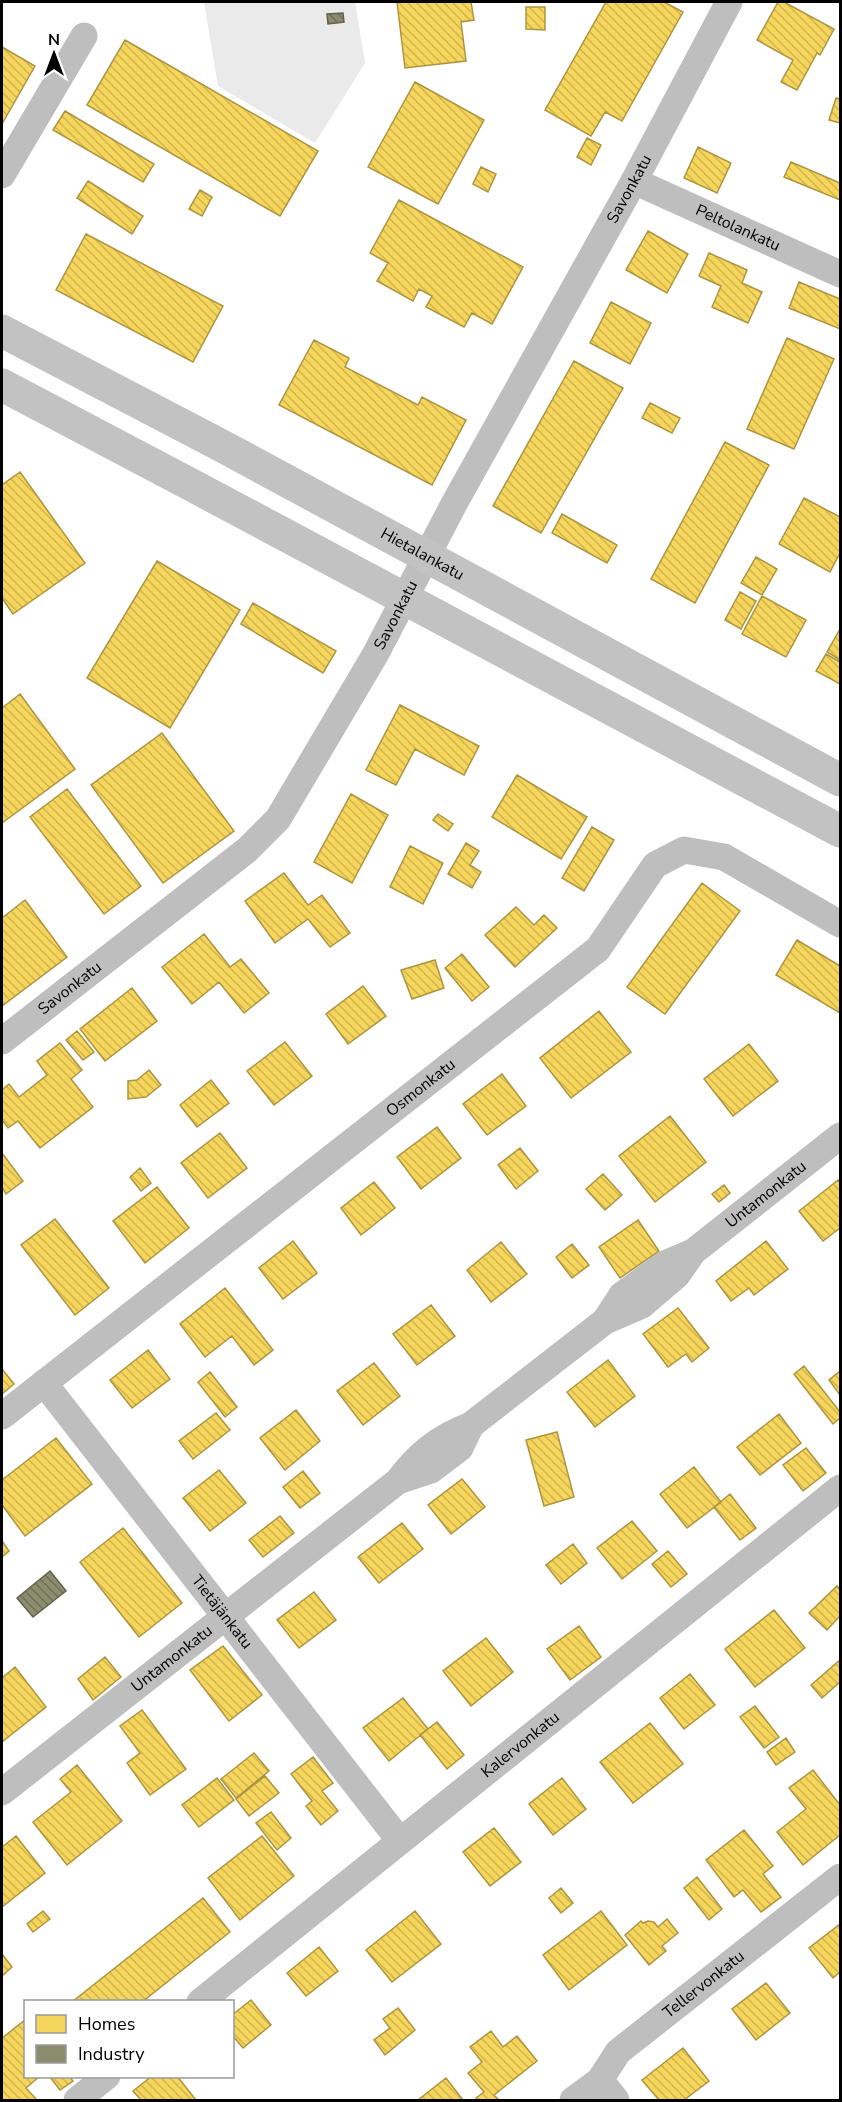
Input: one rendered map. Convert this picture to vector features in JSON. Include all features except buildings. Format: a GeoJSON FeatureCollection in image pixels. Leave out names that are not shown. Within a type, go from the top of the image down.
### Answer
{"type":"FeatureCollection","features":[{"type":"Feature","properties":{"kind":"main road","name":"Hietalankatu"},"geometry":{"type":"LineString","coordinates":[[2,331],[224,447],[840,780]]}},
{"type":"Feature","properties":{"kind":"main road"},"geometry":{"type":"LineString","coordinates":[[2,385],[840,831]]}},
{"type":"Feature","properties":{"kind":"street","name":"Savonkatu"},"geometry":{"type":"LineString","coordinates":[[2,1041],[247,850],[278,819],[375,656],[455,502],[634,181],[729,2]]}},
{"type":"Feature","properties":{"kind":"street"},"geometry":{"type":"LineString","coordinates":[[2,175],[84,36]]}},
{"type":"Feature","properties":{"kind":"street","name":"Peltolankatu"},"geometry":{"type":"LineString","coordinates":[[634,181],[840,274]]}},
{"type":"Feature","properties":{"kind":"street","name":"Osmonkatu"},"geometry":{"type":"LineString","coordinates":[[2,1416],[598,949],[655,865],[684,850],[724,857],[840,924]]}},
{"type":"Feature","properties":{"kind":"street","name":"Untamonkatu"},"geometry":{"type":"LineString","coordinates":[[2,1792],[398,1481],[415,1459],[448,1433],[471,1425],[604,1321],[622,1294],[664,1264],[693,1252],[840,1136]]}},
{"type":"Feature","properties":{"kind":"street","name":"Tietäjänkatu"},"geometry":{"type":"LineString","coordinates":[[44,1383],[400,1841]]}},
{"type":"Feature","properties":{"kind":"street","name":"Kalervonkatu"},"geometry":{"type":"LineString","coordinates":[[201,2000],[840,1488]]}},
{"type":"Feature","properties":{"kind":"street","name":"Tellervonkatu"},"geometry":{"type":"LineString","coordinates":[[573,2100],[608,2090],[618,2052],[840,1877]]}},
{"type":"Feature","properties":{"kind":"street"},"geometry":{"type":"LineString","coordinates":[[77,2100],[104,2078]]}},
{"type":"Feature","properties":{"kind":"shaded area"},"geometry":{"type":"Polygon","coordinates":[[[204,2],[355,2],[365,63],[315,143],[218,86],[204,2]]]}}]}
